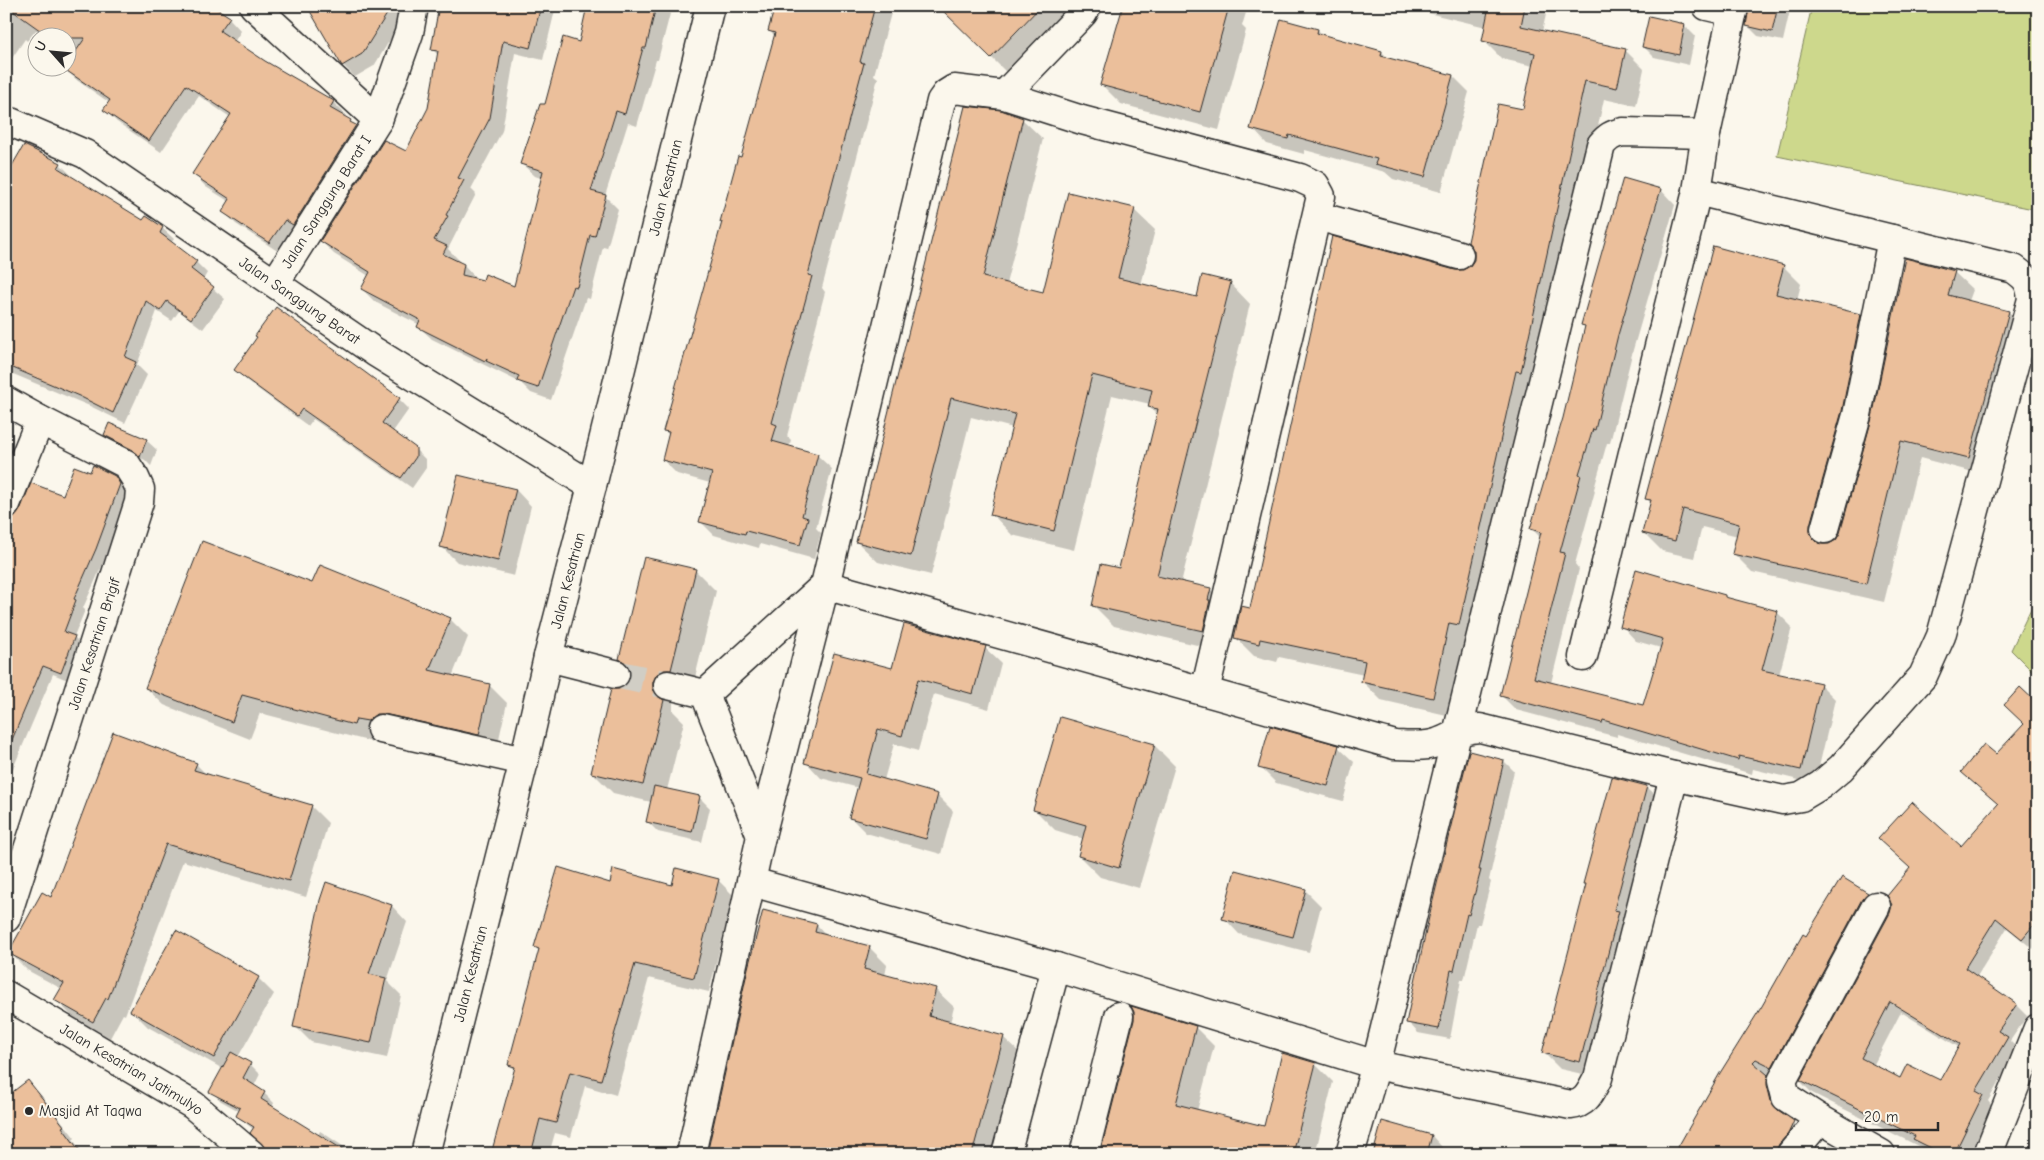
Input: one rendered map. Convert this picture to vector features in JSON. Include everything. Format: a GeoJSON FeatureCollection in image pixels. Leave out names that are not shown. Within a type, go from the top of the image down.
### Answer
{"type":"FeatureCollection","features":[{"type":"Feature","properties":{"kind":"street","name":"Jalan Sanggung Barat I"},"geometry":{"type":"LineString","coordinates":[[254,6],[378,120]]}},
{"type":"Feature","properties":{"kind":"street","name":"Jalan Sanggung Barat I"},"geometry":{"type":"LineString","coordinates":[[275,284],[378,120],[409,33],[414,6]]}},
{"type":"Feature","properties":{"kind":"street","name":"Jalan Kesatrian"},"geometry":{"type":"LineString","coordinates":[[425,1154],[710,6]]}},
{"type":"Feature","properties":{"kind":"street"},"geometry":{"type":"LineString","coordinates":[[1004,94],[1083,13],[1087,6]]}},
{"type":"Feature","properties":{"kind":"street"},"geometry":{"type":"LineString","coordinates":[[1583,657],[1697,191],[1725,8]]}},
{"type":"Feature","properties":{"kind":"street"},"geometry":{"type":"LineString","coordinates":[[691,1154],[761,836],[825,585],[941,101],[946,94],[954,89],[1004,94],[1082,120],[1300,178],[1314,185],[1321,196],[1205,691]]}},
{"type":"Feature","properties":{"kind":"street","name":"Jalan Sanggung Barat"},"geometry":{"type":"LineString","coordinates":[[10,129],[85,154],[375,352],[592,486]]}},
{"type":"Feature","properties":{"kind":"street"},"geometry":{"type":"LineString","coordinates":[[1350,1154],[1376,1065],[1601,145],[1614,133],[1623,132],[1706,134]]}},
{"type":"Feature","properties":{"kind":"street"},"geometry":{"type":"LineString","coordinates":[[825,585],[1395,745],[1417,746],[1438,743],[1456,732],[1480,728],[1674,776],[1783,800],[1801,797],[1821,785],[1841,768],[1923,676],[1941,636],[2032,299],[2030,285],[2024,276],[2014,269],[1697,191]]}},
{"type":"Feature","properties":{"kind":"street"},"geometry":{"type":"LineString","coordinates":[[1316,216],[1459,255]]}},
{"type":"Feature","properties":{"kind":"street"},"geometry":{"type":"LineString","coordinates":[[1825,529],[1857,415],[1892,239]]}},
{"type":"Feature","properties":{"kind":"street"},"geometry":{"type":"LineString","coordinates":[[6,401],[40,420],[6,504]]}},
{"type":"Feature","properties":{"kind":"street","name":"Jalan Kesatrian Brigif"},"geometry":{"type":"LineString","coordinates":[[6,918],[139,502],[140,489],[126,464],[40,420]]}},
{"type":"Feature","properties":{"kind":"street"},"geometry":{"type":"LineString","coordinates":[[704,694],[825,585]]}},
{"type":"Feature","properties":{"kind":"street"},"geometry":{"type":"LineString","coordinates":[[548,657],[615,674]]}},
{"type":"Feature","properties":{"kind":"street"},"geometry":{"type":"LineString","coordinates":[[668,684],[704,694]]}},
{"type":"Feature","properties":{"kind":"street"},"geometry":{"type":"LineString","coordinates":[[704,694],[761,836]]}},
{"type":"Feature","properties":{"kind":"street"},"geometry":{"type":"LineString","coordinates":[[381,729],[524,761]]}},
{"type":"Feature","properties":{"kind":"street"},"geometry":{"type":"LineString","coordinates":[[752,882],[1056,967],[1376,1065],[1578,1104],[1588,1096],[1598,1078],[1674,776]]}},
{"type":"Feature","properties":{"kind":"street"},"geometry":{"type":"LineString","coordinates":[[1876,906],[1782,1081],[1786,1097],[1881,1154]]}},
{"type":"Feature","properties":{"kind":"street"},"geometry":{"type":"LineString","coordinates":[[1006,1154],[1056,967]]}},
{"type":"Feature","properties":{"kind":"street","name":"Jalan Kesatrian Jatimulyo"},"geometry":{"type":"LineString","coordinates":[[6,995],[193,1105],[251,1154]]}},
{"type":"Feature","properties":{"kind":"street"},"geometry":{"type":"LineString","coordinates":[[1084,1154],[1119,1016]]}},
{"type":"Feature","properties":{"kind":"street"},"geometry":{"type":"LineString","coordinates":[[1988,1154],[2038,1028]]}},
{"type":"Feature","properties":{"kind":"street"},"geometry":{"type":"LineString","coordinates":[[1791,1154],[1820,1119]]}},
{"type":"Feature","properties":{"kind":"green space"},"geometry":{"type":"Polygon","coordinates":[[[1812,6],[2038,6],[2038,210],[1777,156],[1812,6]]]}},
{"type":"Feature","properties":{"kind":"green space"},"geometry":{"type":"Polygon","coordinates":[[[2038,594],[2038,668],[2033,672],[2011,650],[2038,594]]]}},
{"type":"Feature","properties":{"kind":"building"},"geometry":{"type":"Polygon","coordinates":[[[6,6],[213,6],[230,17],[220,31],[265,61],[334,101],[330,108],[356,125],[293,225],[285,220],[269,243],[222,212],[230,199],[192,174],[231,114],[186,85],[149,141],[103,110],[110,100],[77,78],[78,48],[85,38],[78,38],[78,28],[37,28],[6,6]]]}},
{"type":"Feature","properties":{"kind":"building"},"geometry":{"type":"Polygon","coordinates":[[[307,6],[392,6],[362,54],[342,66],[307,6]]]}},
{"type":"Feature","properties":{"kind":"building"},"geometry":{"type":"Polygon","coordinates":[[[439,6],[541,6],[530,48],[503,41],[490,118],[458,178],[464,180],[446,215],[448,216],[434,240],[447,246],[443,254],[464,264],[462,275],[483,280],[485,274],[514,286],[543,171],[520,164],[540,104],[545,104],[563,37],[579,42],[587,6],[656,6],[646,48],[643,48],[625,114],[616,111],[591,191],[606,195],[595,236],[590,235],[577,287],[573,286],[538,388],[517,381],[519,376],[486,361],[487,358],[485,361],[417,327],[420,320],[361,289],[370,272],[320,241],[384,140],[406,151],[428,108],[438,51],[431,50],[439,6]]]}},
{"type":"Feature","properties":{"kind":"building"},"geometry":{"type":"Polygon","coordinates":[[[775,6],[875,6],[860,62],[864,63],[808,275],[812,276],[772,423],[777,425],[772,441],[818,454],[802,516],[808,518],[800,545],[746,531],[745,534],[699,522],[712,473],[662,460],[669,432],[663,431],[722,222],[720,222],[738,156],[741,157],[775,33],[768,31],[775,6]]]}},
{"type":"Feature","properties":{"kind":"building"},"geometry":{"type":"Polygon","coordinates":[[[938,6],[1041,6],[991,58],[938,6]]]}},
{"type":"Feature","properties":{"kind":"building"},"geometry":{"type":"Polygon","coordinates":[[[1123,6],[1214,6],[1228,10],[1200,112],[1100,85],[1123,6]]]}},
{"type":"Feature","properties":{"kind":"building"},"geometry":{"type":"Polygon","coordinates":[[[1489,6],[1525,6],[1521,26],[1626,49],[1617,88],[1585,81],[1521,372],[1516,371],[1459,625],[1449,623],[1433,698],[1361,682],[1365,661],[1260,639],[1259,644],[1234,638],[1241,606],[1250,608],[1332,236],[1455,270],[1463,270],[1470,266],[1474,260],[1474,251],[1468,242],[1498,104],[1523,109],[1535,53],[1482,41],[1489,6]]]}},
{"type":"Feature","properties":{"kind":"building"},"geometry":{"type":"Polygon","coordinates":[[[1749,6],[1778,6],[1772,32],[1746,26],[1749,6]]]}},
{"type":"Feature","properties":{"kind":"building"},"geometry":{"type":"Polygon","coordinates":[[[1649,16],[1685,24],[1679,55],[1642,47],[1649,16]]]}},
{"type":"Feature","properties":{"kind":"building"},"geometry":{"type":"Polygon","coordinates":[[[1281,19],[1318,29],[1317,33],[1382,51],[1381,56],[1453,75],[1425,177],[1375,164],[1377,159],[1289,135],[1288,139],[1250,129],[1281,19]]]}},
{"type":"Feature","properties":{"kind":"building"},"geometry":{"type":"Polygon","coordinates":[[[965,106],[1001,110],[1023,118],[983,277],[1043,292],[1068,192],[1135,208],[1118,278],[1197,297],[1202,275],[1231,282],[1157,576],[1211,588],[1203,631],[1092,606],[1101,564],[1119,568],[1158,409],[1148,407],[1152,390],[1092,375],[1054,531],[990,515],[1015,414],[951,398],[911,556],[856,542],[965,106]]]}},
{"type":"Feature","properties":{"kind":"building"},"geometry":{"type":"Polygon","coordinates":[[[24,145],[61,163],[58,168],[143,220],[146,216],[163,227],[160,233],[197,261],[191,269],[214,287],[191,319],[167,301],[160,311],[146,301],[125,357],[136,362],[113,413],[79,396],[6,365],[6,176],[24,145]]]}},
{"type":"Feature","properties":{"kind":"building"},"geometry":{"type":"Polygon","coordinates":[[[1623,178],[1661,189],[1618,335],[1595,430],[1593,429],[1579,474],[1581,475],[1560,552],[1565,553],[1534,678],[1643,705],[1663,639],[1620,627],[1636,569],[1725,595],[1725,597],[1778,611],[1762,670],[1821,683],[1801,770],[1739,756],[1738,760],[1603,720],[1602,723],[1500,696],[1541,532],[1530,529],[1563,418],[1585,326],[1581,325],[1623,178]]]}},
{"type":"Feature","properties":{"kind":"building"},"geometry":{"type":"Polygon","coordinates":[[[1713,246],[1784,265],[1776,294],[1861,314],[1842,411],[1810,525],[1810,532],[1814,540],[1821,544],[1829,544],[1836,540],[1840,533],[1872,418],[1905,258],[1955,271],[1948,295],[2009,311],[1969,458],[1901,441],[1866,584],[1732,554],[1739,524],[1683,509],[1675,541],[1642,533],[1651,500],[1645,499],[1713,246]]]}},
{"type":"Feature","properties":{"kind":"building"},"geometry":{"type":"Polygon","coordinates":[[[276,307],[400,398],[382,423],[416,448],[416,457],[401,478],[302,409],[297,416],[234,370],[276,307]]]}},
{"type":"Feature","properties":{"kind":"building"},"geometry":{"type":"Polygon","coordinates":[[[109,423],[147,439],[140,457],[133,450],[104,435],[109,423]]]}},
{"type":"Feature","properties":{"kind":"building"},"geometry":{"type":"Polygon","coordinates":[[[93,465],[115,476],[120,484],[96,549],[74,599],[76,600],[64,632],[75,636],[61,673],[43,666],[6,754],[6,519],[15,517],[20,510],[31,483],[63,495],[74,466],[90,472],[93,465]]]}},
{"type":"Feature","properties":{"kind":"building"},"geometry":{"type":"Polygon","coordinates":[[[458,475],[516,489],[498,561],[440,547],[458,475]]]}},
{"type":"Feature","properties":{"kind":"building"},"geometry":{"type":"Polygon","coordinates":[[[202,541],[312,583],[320,565],[451,618],[429,670],[490,684],[479,735],[384,714],[376,714],[368,721],[356,719],[354,725],[242,695],[232,722],[145,688],[202,541]]]}},
{"type":"Feature","properties":{"kind":"building"},"geometry":{"type":"Polygon","coordinates":[[[644,557],[696,569],[671,670],[664,670],[657,674],[653,682],[653,689],[657,696],[664,700],[643,785],[591,773],[611,689],[619,689],[626,685],[630,677],[630,669],[626,663],[619,659],[644,557]]]}},
{"type":"Feature","properties":{"kind":"building"},"geometry":{"type":"Polygon","coordinates":[[[904,624],[986,646],[973,694],[918,679],[902,736],[878,729],[866,774],[938,794],[926,839],[849,818],[860,778],[804,763],[834,653],[892,668],[904,624]]]}},
{"type":"Feature","properties":{"kind":"building"},"geometry":{"type":"Polygon","coordinates":[[[2020,687],[2038,704],[2038,920],[2022,939],[1996,918],[1965,968],[2017,1004],[1998,1031],[2008,1037],[1976,1091],[1983,1095],[1954,1154],[1943,1154],[1913,1139],[1915,1136],[1800,1080],[1890,913],[1892,905],[1887,896],[1910,868],[1878,839],[1912,802],[1961,846],[1998,804],[1961,772],[1984,744],[1996,754],[2024,724],[2004,705],[2020,687]],[[1890,1002],[1861,1058],[1900,1078],[1907,1064],[1940,1080],[1960,1044],[1890,1002]]]}},
{"type":"Feature","properties":{"kind":"building"},"geometry":{"type":"Polygon","coordinates":[[[1060,717],[1155,744],[1119,868],[1078,856],[1086,825],[1033,810],[1060,717]]]}},
{"type":"Feature","properties":{"kind":"building"},"geometry":{"type":"Polygon","coordinates":[[[1270,726],[1339,745],[1328,786],[1258,768],[1270,726]]]}},
{"type":"Feature","properties":{"kind":"building"},"geometry":{"type":"Polygon","coordinates":[[[113,732],[197,763],[194,770],[312,805],[289,881],[166,844],[108,999],[106,998],[93,1022],[54,1000],[64,983],[8,953],[42,892],[51,897],[113,732]]]}},
{"type":"Feature","properties":{"kind":"building"},"geometry":{"type":"Polygon","coordinates":[[[1469,751],[1504,760],[1479,870],[1481,870],[1469,915],[1467,914],[1454,971],[1451,970],[1439,1029],[1406,1023],[1429,917],[1469,751]]]}},
{"type":"Feature","properties":{"kind":"building"},"geometry":{"type":"Polygon","coordinates":[[[1612,777],[1647,786],[1614,910],[1619,911],[1580,1062],[1542,1053],[1586,884],[1583,884],[1612,777]]]}},
{"type":"Feature","properties":{"kind":"building"},"geometry":{"type":"Polygon","coordinates":[[[654,786],[700,796],[692,832],[646,822],[654,786]]]}},
{"type":"Feature","properties":{"kind":"building"},"geometry":{"type":"Polygon","coordinates":[[[558,867],[610,883],[613,869],[672,885],[676,868],[719,879],[694,978],[635,964],[601,1080],[570,1072],[556,1123],[540,1119],[531,1154],[491,1154],[515,1067],[508,1065],[539,949],[534,947],[558,867]]]}},
{"type":"Feature","properties":{"kind":"building"},"geometry":{"type":"Polygon","coordinates":[[[1235,870],[1306,889],[1293,937],[1222,919],[1235,870]]]}},
{"type":"Feature","properties":{"kind":"building"},"geometry":{"type":"Polygon","coordinates":[[[1842,877],[1868,893],[1862,899],[1772,1067],[1756,1059],[1753,1062],[1768,1075],[1767,1085],[1771,1101],[1778,1110],[1794,1121],[1788,1134],[1779,1144],[1776,1154],[1674,1154],[1803,934],[1806,936],[1842,877]]]}},
{"type":"Feature","properties":{"kind":"building"},"geometry":{"type":"Polygon","coordinates":[[[326,882],[392,905],[369,974],[386,978],[371,1043],[293,1027],[320,900],[326,882]]]}},
{"type":"Feature","properties":{"kind":"building"},"geometry":{"type":"Polygon","coordinates":[[[763,910],[817,924],[815,932],[870,946],[864,969],[936,988],[929,1016],[1004,1036],[972,1154],[830,1154],[812,1149],[810,1154],[707,1154],[748,968],[763,910]]]}},
{"type":"Feature","properties":{"kind":"building"},"geometry":{"type":"Polygon","coordinates":[[[176,930],[259,977],[214,1058],[130,1011],[176,930]]]}},
{"type":"Feature","properties":{"kind":"building"},"geometry":{"type":"Polygon","coordinates":[[[1131,1006],[1196,1026],[1176,1104],[1264,1126],[1282,1053],[1316,1063],[1293,1154],[1265,1154],[1235,1147],[1233,1154],[1100,1154],[1134,1020],[1134,1012],[1131,1006]]]}},
{"type":"Feature","properties":{"kind":"building"},"geometry":{"type":"Polygon","coordinates":[[[231,1052],[251,1063],[243,1078],[265,1092],[261,1099],[350,1154],[275,1154],[265,1148],[250,1133],[254,1127],[236,1116],[240,1108],[209,1092],[231,1052]]]}},
{"type":"Feature","properties":{"kind":"building","name":"Masjid At Taqwa"},"geometry":{"type":"Polygon","coordinates":[[[28,1080],[64,1126],[62,1127],[82,1154],[6,1154],[6,1097],[28,1080]]]}},
{"type":"Feature","properties":{"kind":"building"},"geometry":{"type":"Polygon","coordinates":[[[1382,1121],[1432,1135],[1427,1154],[1373,1154],[1382,1121]]]}},
{"type":"Feature","properties":{"kind":"tunnel"},"geometry":{"type":"LineString","coordinates":[[615,674],[668,685]]}},
{"type":"Feature","properties":{"kind":"place","name":"Masjid At Taqwa"},"geometry":{"type":"Point","coordinates":[29,1111]}}]}
